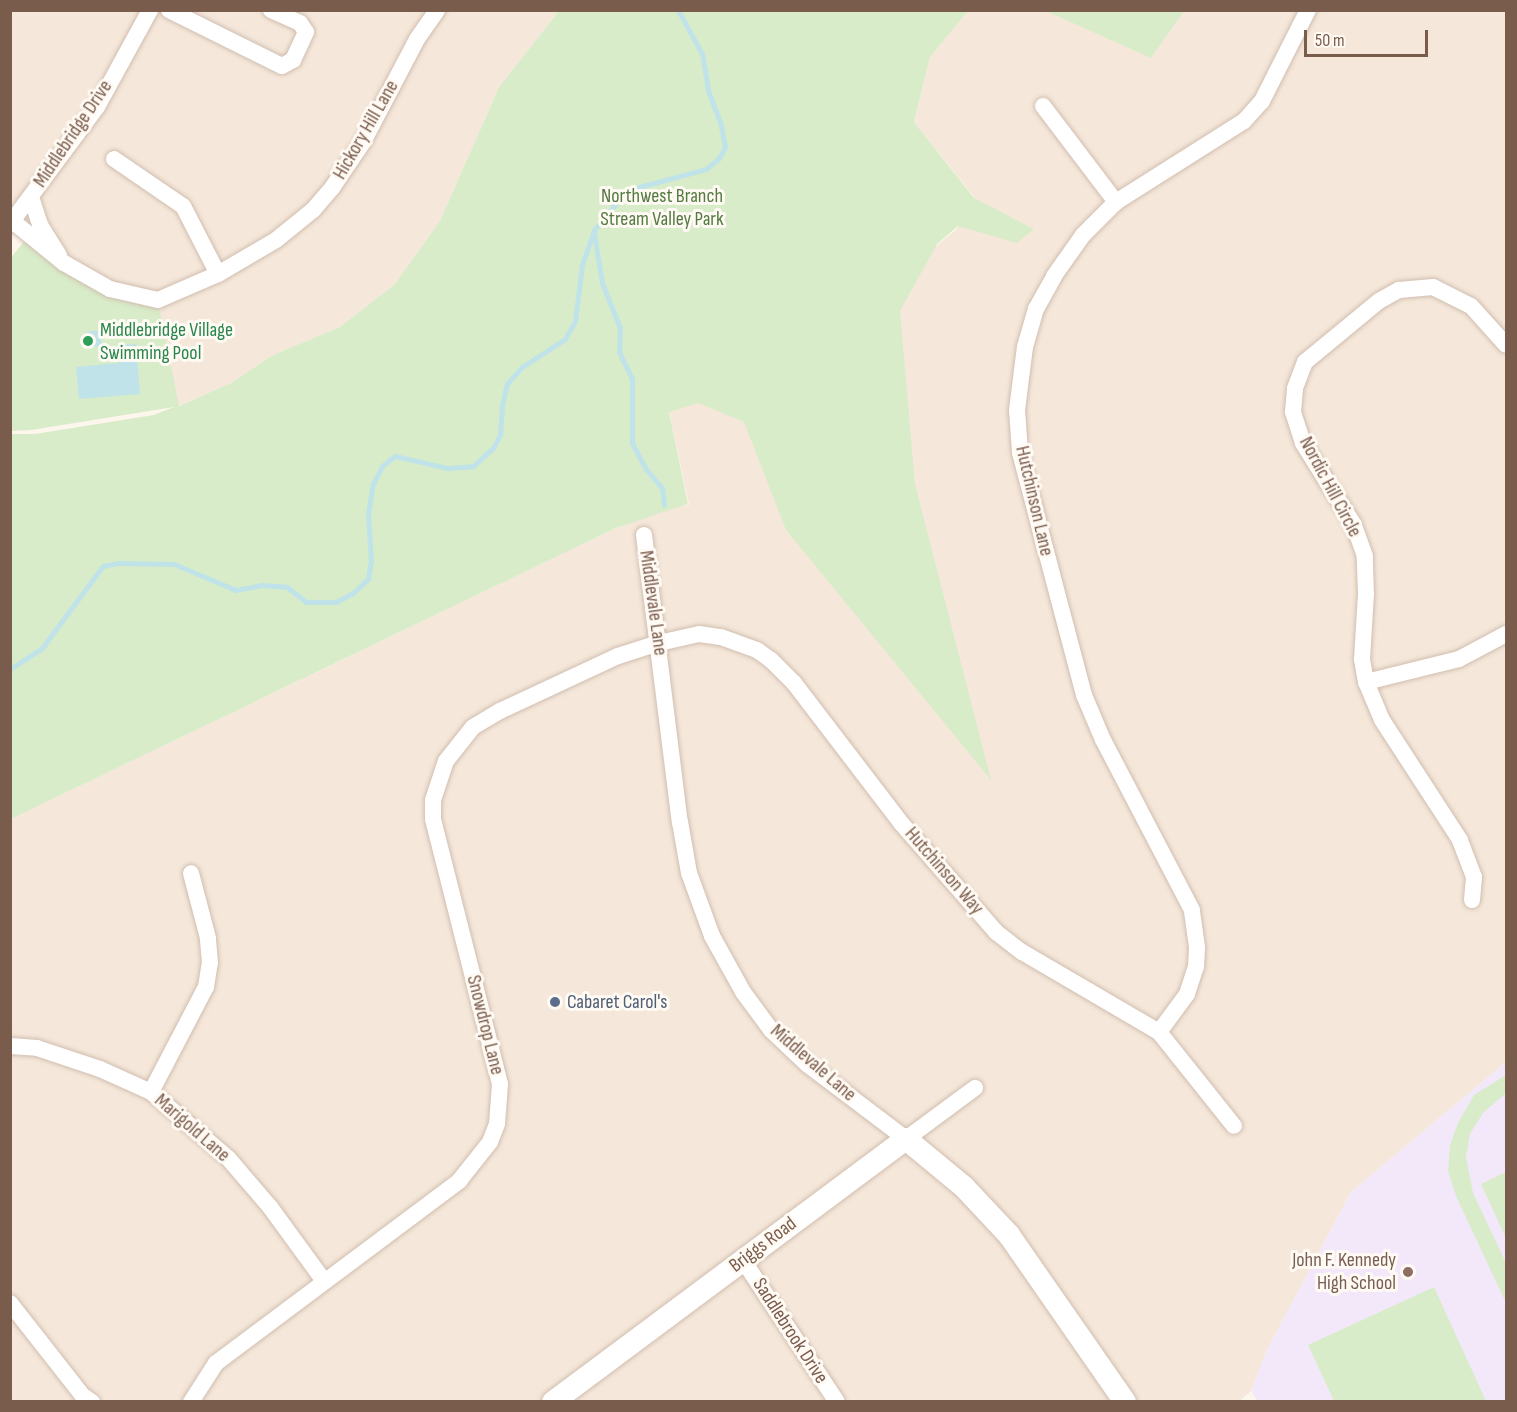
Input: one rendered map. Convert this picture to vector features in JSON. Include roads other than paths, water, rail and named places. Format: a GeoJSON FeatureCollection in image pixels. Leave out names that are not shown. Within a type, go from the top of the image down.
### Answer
{"type":"FeatureCollection","features":[{"type":"Feature","properties":{"kind":"street","name":"Middlebridge Drive"},"geometry":{"type":"LineString","coordinates":[[11,222],[97,107],[150,10]]}},
{"type":"Feature","properties":{"kind":"street"},"geometry":{"type":"LineString","coordinates":[[169,10],[282,66],[293,60],[306,32],[300,23],[271,10]]}},
{"type":"Feature","properties":{"kind":"street","name":"Hickory Hill Lane"},"geometry":{"type":"LineString","coordinates":[[11,222],[64,263],[110,289],[158,300],[218,274],[276,240],[313,210],[332,188],[363,142],[417,39],[437,10]]}},
{"type":"Feature","properties":{"kind":"street","name":"Hutchinson Lane"},"geometry":{"type":"LineString","coordinates":[[1159,1032],[1187,994],[1196,967],[1197,946],[1192,910],[1103,740],[1083,695],[1020,452],[1017,410],[1025,347],[1036,309],[1054,276],[1083,235],[1116,202],[1244,121],[1262,100],[1308,10]]}},
{"type":"Feature","properties":{"kind":"street"},"geometry":{"type":"LineString","coordinates":[[1043,106],[1116,202]]}},
{"type":"Feature","properties":{"kind":"street"},"geometry":{"type":"LineString","coordinates":[[114,159],[183,206],[218,274]]}},
{"type":"Feature","properties":{"kind":"street"},"geometry":{"type":"LineString","coordinates":[[31,196],[40,225],[64,263]]}},
{"type":"Feature","properties":{"kind":"street","name":"Nordic Hill Circle"},"geometry":{"type":"LineString","coordinates":[[1472,900],[1474,877],[1460,840],[1382,720],[1366,682],[1362,659],[1366,594],[1365,556],[1354,525],[1303,443],[1293,412],[1295,388],[1305,362],[1379,301],[1399,290],[1433,287],[1471,306],[1506,345]]}},
{"type":"Feature","properties":{"kind":"street","name":"Middlevale Lane"},"geometry":{"type":"LineString","coordinates":[[644,535],[680,822],[690,873],[712,936],[743,992],[771,1030],[807,1064],[906,1139],[964,1187],[1009,1234],[1125,1401]]}},
{"type":"Feature","properties":{"kind":"street","name":"Hutchinson Way"},"geometry":{"type":"LineString","coordinates":[[659,643],[699,634],[721,637],[757,650],[771,660],[794,683],[901,823],[996,932],[1022,952],[1159,1032],[1234,1126]]}},
{"type":"Feature","properties":{"kind":"street"},"geometry":{"type":"LineString","coordinates":[[1366,682],[1459,659],[1506,634]]}},
{"type":"Feature","properties":{"kind":"street","name":"Snowdrop Lane"},"geometry":{"type":"LineString","coordinates":[[191,1401],[216,1363],[459,1181],[490,1142],[497,1124],[500,1084],[433,819],[433,800],[446,761],[473,727],[500,711],[618,656],[659,643]]}},
{"type":"Feature","properties":{"kind":"street"},"geometry":{"type":"LineString","coordinates":[[150,1092],[206,987],[210,963],[208,938],[191,873]]}},
{"type":"Feature","properties":{"kind":"street","name":"Marigold Lane"},"geometry":{"type":"LineString","coordinates":[[10,1046],[37,1048],[100,1069],[150,1092],[228,1158],[270,1207],[324,1281]]}},
{"type":"Feature","properties":{"kind":"street","name":"Briggs Road"},"geometry":{"type":"LineString","coordinates":[[553,1401],[975,1088]]}},
{"type":"Feature","properties":{"kind":"street","name":"Saddlebrook Drive"},"geometry":{"type":"LineString","coordinates":[[743,1260],[837,1401]]}},
{"type":"Feature","properties":{"kind":"street"},"geometry":{"type":"LineString","coordinates":[[10,1302],[83,1396],[92,1401]]}},
{"type":"Feature","properties":{"kind":"water"},"geometry":{"type":"Polygon","coordinates":[[[100,330],[102,346],[87,348],[86,332],[100,330]]]}},
{"type":"Feature","properties":{"kind":"water"},"geometry":{"type":"Polygon","coordinates":[[[136,344],[140,394],[79,399],[76,367],[119,363],[118,345],[136,344]]]}},
{"type":"Feature","properties":{"kind":"waterway"},"geometry":{"type":"LineString","coordinates":[[10,669],[42,648],[103,566],[118,563],[174,564],[236,590],[261,585],[287,587],[306,602],[336,602],[353,593],[368,579],[371,561],[368,514],[373,484],[382,466],[395,456],[447,468],[473,466],[493,448],[500,435],[502,405],[507,384],[522,367],[565,339],[575,321],[582,265],[594,230],[617,203],[639,187],[706,169],[719,158],[725,147],[720,122],[708,90],[702,54],[678,10]]}},
{"type":"Feature","properties":{"kind":"waterway"},"geometry":{"type":"LineString","coordinates":[[594,233],[602,283],[620,328],[619,352],[632,379],[632,443],[646,469],[662,488],[664,505]]}},
{"type":"Feature","properties":{"kind":"place","name":"Middlebridge Village Swimming Pool"},"geometry":{"type":"Point","coordinates":[88,341]}},
{"type":"Feature","properties":{"kind":"place","name":"Cabaret Carol's"},"geometry":{"type":"Point","coordinates":[555,1002]}},
{"type":"Feature","properties":{"kind":"place","name":"John F. Kennedy High School"},"geometry":{"type":"Point","coordinates":[1408,1272]}},
{"type":"Feature","properties":{"kind":"park label","name":"Northwest Branch Stream Valley Park"},"geometry":{"type":"Point","coordinates":[662,208]}}]}
